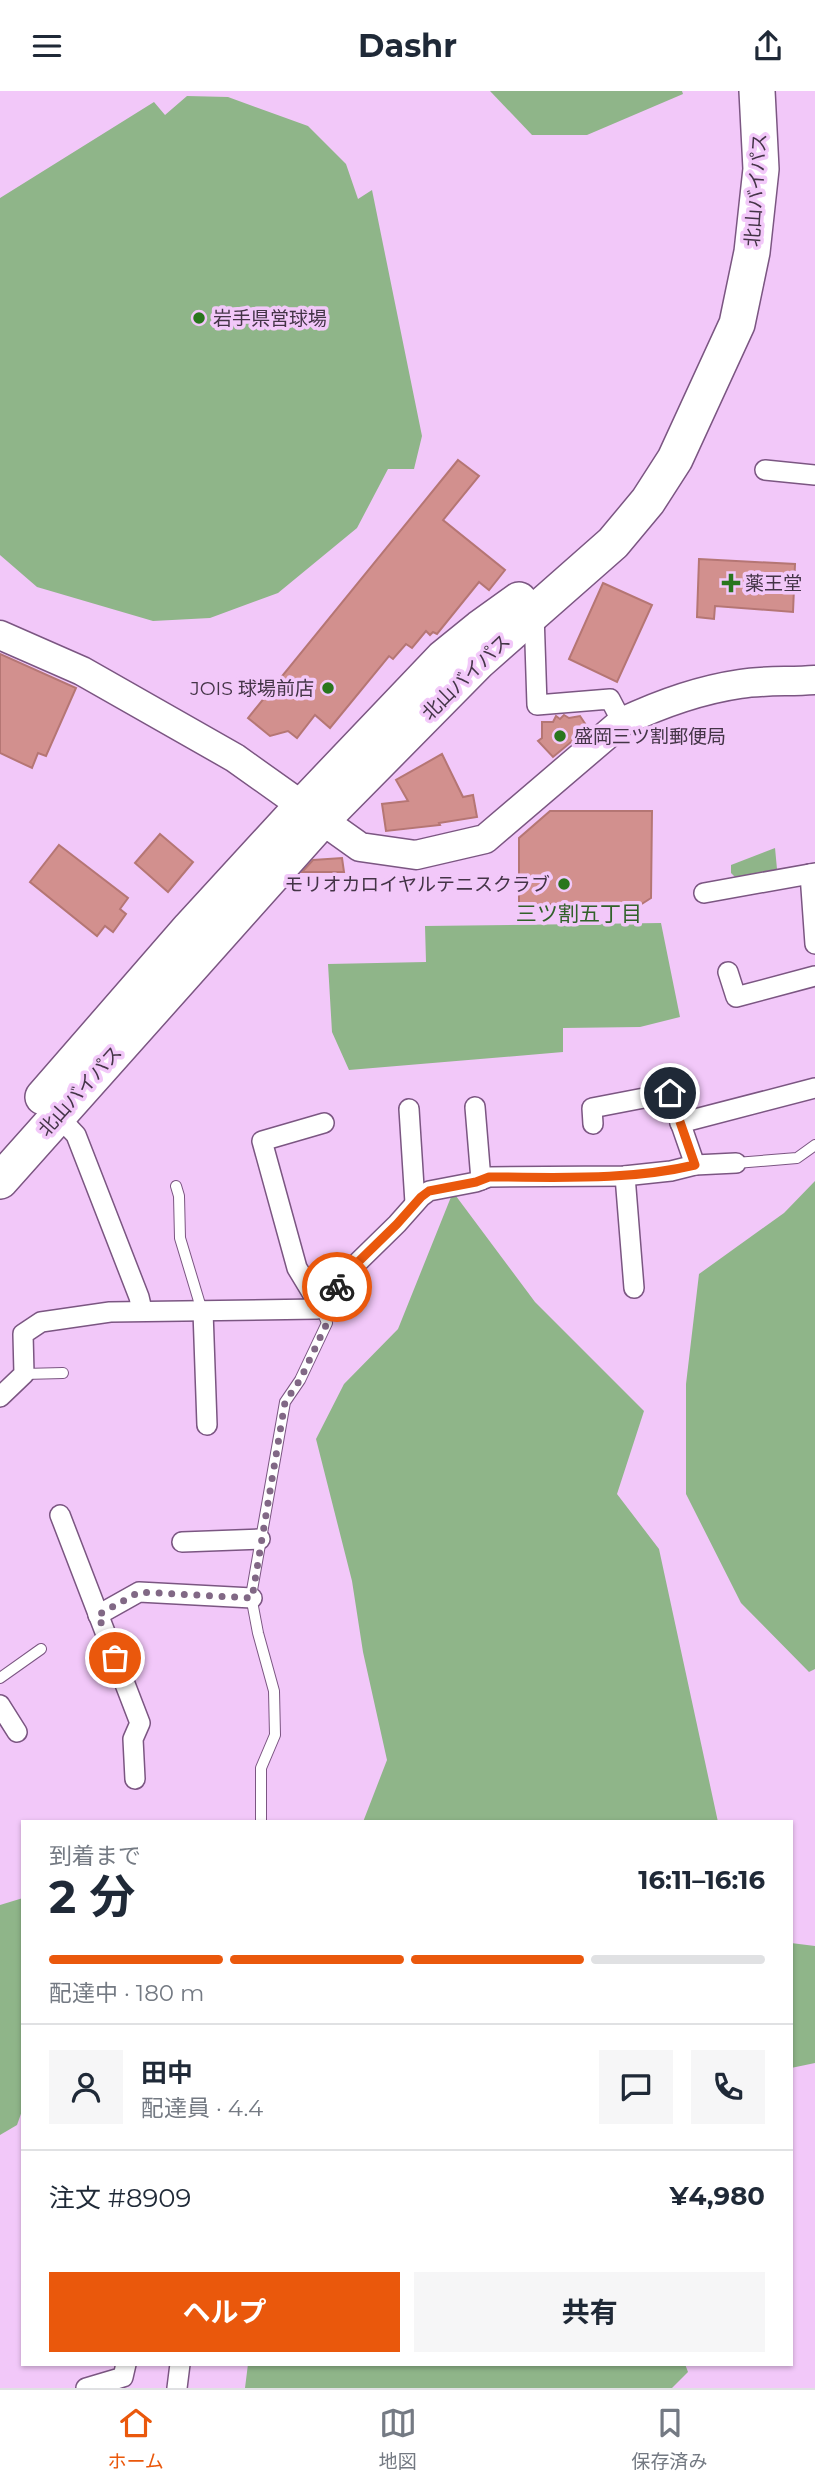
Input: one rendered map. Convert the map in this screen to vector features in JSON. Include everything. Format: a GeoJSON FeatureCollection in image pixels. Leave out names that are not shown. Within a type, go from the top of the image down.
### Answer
{"type":"FeatureCollection","features":[{"type":"Feature","properties":{"kind":"highway","name":"北山バイパス"},"geometry":{"type":"LineString","coordinates":[[0,1181],[58,1117],[443,658],[549,579],[580,551],[625,497],[661,446],[704,362],[727,281],[741,198],[740,114],[737,91]]}},
{"type":"Feature","properties":{"kind":"highway","name":"北山バイパス"},"geometry":{"type":"LineString","coordinates":[[0,1147],[190,928],[479,661],[613,543],[648,501],[675,459],[737,324],[752,252],[761,169],[757,91]]}},
{"type":"Feature","properties":{"kind":"street"},"geometry":{"type":"LineString","coordinates":[[765,470],[815,475]]}},
{"type":"Feature","properties":{"kind":"street"},"geometry":{"type":"LineString","coordinates":[[534,613],[537,705],[610,699],[622,722]]}},
{"type":"Feature","properties":{"kind":"street"},"geometry":{"type":"LineString","coordinates":[[0,635],[94,678],[235,758],[360,847],[416,855],[485,839],[622,722],[687,697],[740,684],[815,680]]}},
{"type":"Feature","properties":{"kind":"street"},"geometry":{"type":"LineString","coordinates":[[704,893],[812,873],[815,944]]}},
{"type":"Feature","properties":{"kind":"street"},"geometry":{"type":"LineString","coordinates":[[728,972],[736,997],[815,976]]}},
{"type":"Feature","properties":{"kind":"street"},"geometry":{"type":"LineString","coordinates":[[680,1123],[815,1088]]}},
{"type":"Feature","properties":{"kind":"street"},"geometry":{"type":"LineString","coordinates":[[593,1124],[592,1108],[670,1093],[695,1165]]}},
{"type":"Feature","properties":{"kind":"street"},"geometry":{"type":"LineString","coordinates":[[475,1107],[481,1179]]}},
{"type":"Feature","properties":{"kind":"street"},"geometry":{"type":"LineString","coordinates":[[409,1109],[415,1203]]}},
{"type":"Feature","properties":{"kind":"street"},"geometry":{"type":"LineString","coordinates":[[58,1117],[76,1135],[142,1310]]}},
{"type":"Feature","properties":{"kind":"street"},"geometry":{"type":"LineString","coordinates":[[320,1306],[296,1268],[262,1141],[324,1123]]}},
{"type":"Feature","properties":{"kind":"street"},"geometry":{"type":"LineString","coordinates":[[0,1397],[24,1374],[23,1334],[41,1322],[90,1313],[142,1310],[317,1309],[354,1266],[429,1191],[489,1177],[625,1176],[671,1171],[695,1165],[736,1163]]}},
{"type":"Feature","properties":{"kind":"street"},"geometry":{"type":"LineString","coordinates":[[625,1176],[634,1288]]}},
{"type":"Feature","properties":{"kind":"street"},"geometry":{"type":"LineString","coordinates":[[202,1311],[206,1425]]}},
{"type":"Feature","properties":{"kind":"street"},"geometry":{"type":"LineString","coordinates":[[60,1515],[140,1723],[133,1739],[135,1779]]}},
{"type":"Feature","properties":{"kind":"street"},"geometry":{"type":"LineString","coordinates":[[182,1542],[260,1539]]}},
{"type":"Feature","properties":{"kind":"street"},"geometry":{"type":"LineString","coordinates":[[98,1615],[139,1592],[252,1598]]}},
{"type":"Feature","properties":{"kind":"street"},"geometry":{"type":"LineString","coordinates":[[0,1705],[17,1732]]}},
{"type":"Feature","properties":{"kind":"street"},"geometry":{"type":"LineString","coordinates":[[86,2388],[123,2377],[126,2366]]}},
{"type":"Feature","properties":{"kind":"street"},"geometry":{"type":"LineString","coordinates":[[177,2388],[180,2366]]}},
{"type":"Feature","properties":{"kind":"lane"},"geometry":{"type":"LineString","coordinates":[[736,1163],[797,1158],[815,1145]]}},
{"type":"Feature","properties":{"kind":"lane"},"geometry":{"type":"LineString","coordinates":[[176,1186],[179,1196],[180,1238],[202,1311]]}},
{"type":"Feature","properties":{"kind":"lane"},"geometry":{"type":"LineString","coordinates":[[261,1820],[261,1767],[275,1735],[274,1691],[258,1633],[252,1598],[285,1402],[300,1380],[327,1323],[320,1306]]}},
{"type":"Feature","properties":{"kind":"lane"},"geometry":{"type":"LineString","coordinates":[[24,1374],[63,1373]]}},
{"type":"Feature","properties":{"kind":"lane"},"geometry":{"type":"LineString","coordinates":[[0,1678],[41,1649]]}},
{"type":"Feature","properties":{"kind":"green space"},"geometry":{"type":"Polygon","coordinates":[[[490,91],[682,91],[683,94],[587,135],[532,135],[490,91]]]}},
{"type":"Feature","properties":{"kind":"green space","name":"岩手県営球場"},"geometry":{"type":"Polygon","coordinates":[[[187,96],[228,97],[308,126],[346,164],[358,199],[372,190],[422,436],[414,469],[388,469],[357,528],[278,593],[210,618],[153,621],[37,587],[0,555],[0,198],[154,102],[165,115],[187,96]]]}},
{"type":"Feature","properties":{"kind":"green space"},"geometry":{"type":"Polygon","coordinates":[[[775,848],[777,869],[735,877],[731,873],[731,865],[775,848]]]}},
{"type":"Feature","properties":{"kind":"green space"},"geometry":{"type":"Polygon","coordinates":[[[661,923],[680,1017],[640,1027],[563,1028],[563,1052],[349,1070],[332,1032],[328,964],[426,962],[425,926],[661,923]]]}},
{"type":"Feature","properties":{"kind":"green space"},"geometry":{"type":"Polygon","coordinates":[[[815,1181],[815,1669],[809,1672],[741,1603],[686,1494],[686,1384],[699,1274],[784,1213],[815,1181]]]}},
{"type":"Feature","properties":{"kind":"green space"},"geometry":{"type":"Polygon","coordinates":[[[453,1192],[535,1302],[644,1411],[617,1494],[659,1549],[718,1820],[364,1820],[387,1760],[363,1652],[352,1581],[316,1439],[344,1384],[398,1329],[453,1192]]]}},
{"type":"Feature","properties":{"kind":"green space"},"geometry":{"type":"Polygon","coordinates":[[[21,1899],[21,2114],[17,2125],[0,2135],[0,1905],[21,1899]]]}},
{"type":"Feature","properties":{"kind":"green space"},"geometry":{"type":"Polygon","coordinates":[[[793,1943],[815,1946],[815,2063],[793,2068],[793,1943]]]}},
{"type":"Feature","properties":{"kind":"green space"},"geometry":{"type":"Polygon","coordinates":[[[248,2366],[686,2366],[688,2372],[672,2388],[245,2388],[248,2366]]]}},
{"type":"Feature","properties":{"kind":"building"},"geometry":{"type":"Polygon","coordinates":[[[458,460],[479,476],[443,520],[505,570],[489,590],[479,582],[437,634],[433,632],[430,635],[426,631],[412,648],[406,644],[393,659],[389,656],[330,728],[315,715],[297,738],[288,731],[270,736],[248,718],[458,460]]]}},
{"type":"Feature","properties":{"kind":"building"},"geometry":{"type":"Polygon","coordinates":[[[699,559],[795,564],[793,612],[715,606],[714,619],[697,617],[699,559]]]}},
{"type":"Feature","properties":{"kind":"building"},"geometry":{"type":"Polygon","coordinates":[[[603,583],[652,605],[617,682],[569,659],[603,583]]]}},
{"type":"Feature","properties":{"kind":"building"},"geometry":{"type":"Polygon","coordinates":[[[0,654],[76,688],[46,756],[38,753],[32,768],[0,753],[0,654]]]}},
{"type":"Feature","properties":{"kind":"building"},"geometry":{"type":"Polygon","coordinates":[[[564,715],[569,718],[580,716],[588,728],[553,757],[538,741],[542,738],[542,722],[553,722],[556,716],[560,719],[564,715]]]}},
{"type":"Feature","properties":{"kind":"building"},"geometry":{"type":"Polygon","coordinates":[[[442,754],[463,797],[473,795],[477,817],[439,823],[440,825],[386,831],[382,804],[408,801],[396,780],[442,754]]]}},
{"type":"Feature","properties":{"kind":"building"},"geometry":{"type":"Polygon","coordinates":[[[550,811],[652,811],[651,898],[640,905],[519,904],[519,838],[550,811]]]}},
{"type":"Feature","properties":{"kind":"building"},"geometry":{"type":"Polygon","coordinates":[[[160,834],[193,862],[168,892],[135,863],[160,834]]]}},
{"type":"Feature","properties":{"kind":"building"},"geometry":{"type":"Polygon","coordinates":[[[59,845],[128,898],[120,909],[126,914],[113,932],[105,926],[97,936],[30,882],[59,845]]]}},
{"type":"Feature","properties":{"kind":"building"},"geometry":{"type":"Polygon","coordinates":[[[342,858],[344,872],[302,872],[313,860],[342,858]]]}},
{"type":"Feature","properties":{"kind":"way so far"},"geometry":{"type":"LineString","coordinates":[[115,1658],[98,1615],[139,1592],[252,1598],[285,1402],[300,1380],[327,1323],[320,1306],[337,1287]]}},
{"type":"Feature","properties":{"kind":"place","name":"岩手県営球場"},"geometry":{"type":"Point","coordinates":[199,318]}},
{"type":"Feature","properties":{"kind":"place","name":"薬王堂"},"geometry":{"type":"Point","coordinates":[731,583]}},
{"type":"Feature","properties":{"kind":"place","name":"JOIS 球場前店"},"geometry":{"type":"Point","coordinates":[328,688]}},
{"type":"Feature","properties":{"kind":"place","name":"盛岡三ツ割郵便局"},"geometry":{"type":"Point","coordinates":[560,736]}},
{"type":"Feature","properties":{"kind":"place","name":"モリオカロイヤルテニスクラブ"},"geometry":{"type":"Point","coordinates":[564,884]}},
{"type":"Feature","properties":{"kind":"district","name":"三ツ割五丁目"},"geometry":{"type":"Point","coordinates":[579,913]}},
{"type":"Feature","properties":{"kind":"route"},"geometry":{"type":"LineString","coordinates":[[337,1287],[367,1252],[429,1191],[489,1177],[624,1176],[671,1171],[695,1165],[670,1093]]}}]}
